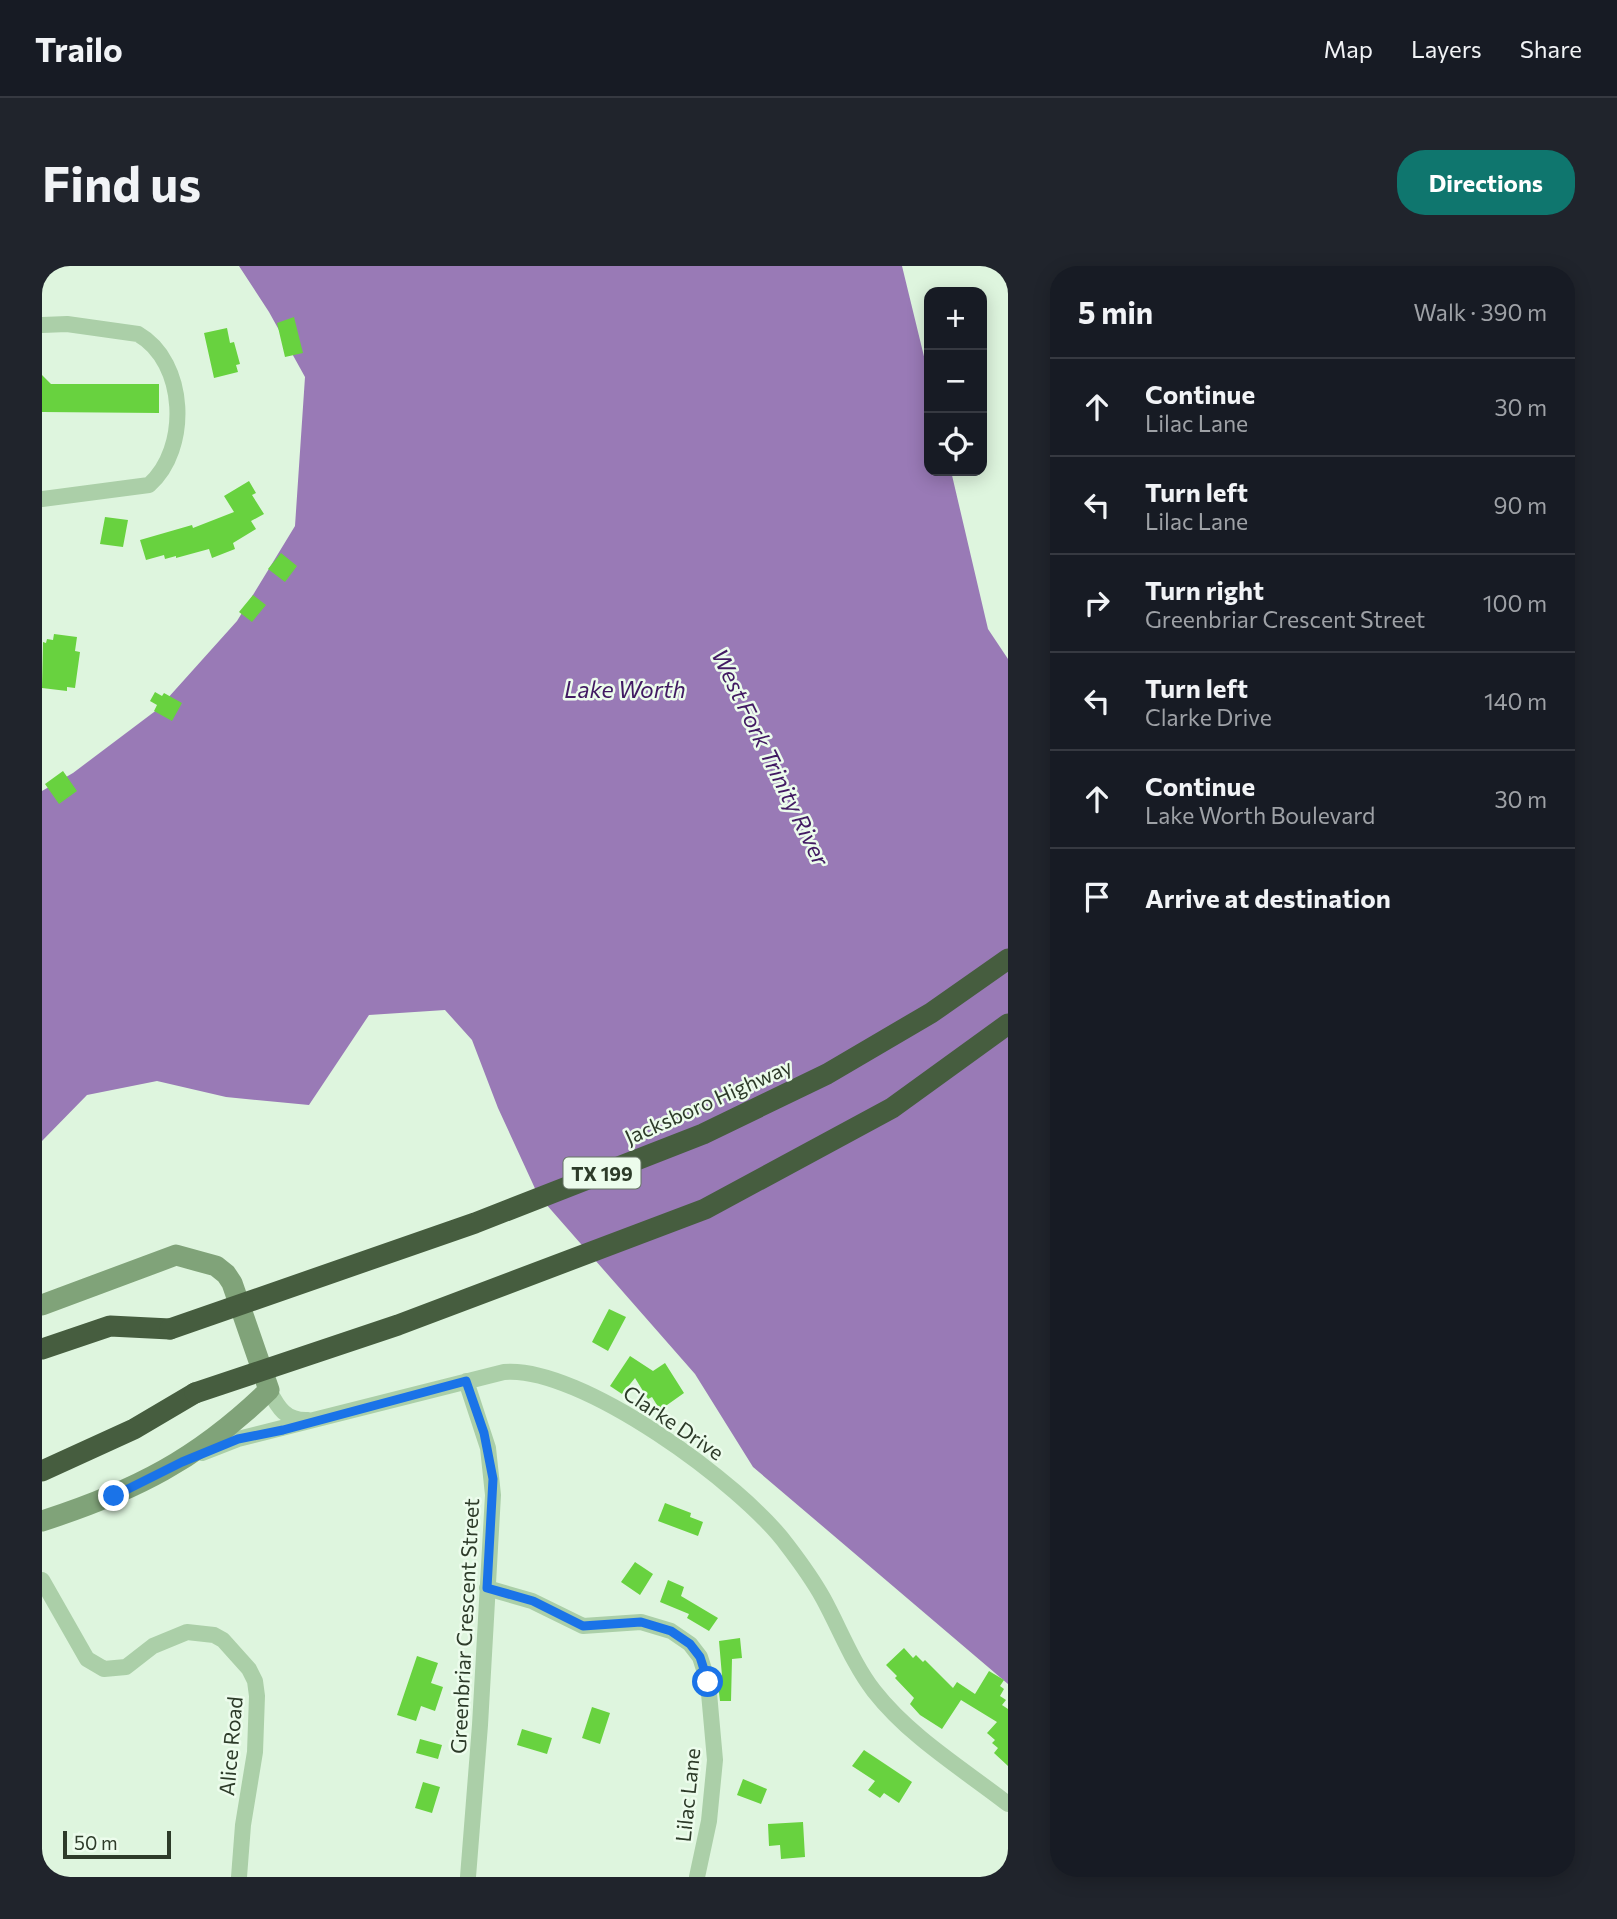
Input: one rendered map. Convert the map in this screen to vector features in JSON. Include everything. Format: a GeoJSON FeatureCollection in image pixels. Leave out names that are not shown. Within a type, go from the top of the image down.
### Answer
{"type":"FeatureCollection","features":[{"type":"Feature","properties":{"kind":"highway","name":"Jacksboro Highway"},"geometry":{"type":"LineString","coordinates":[[42,1349],[110,1326],[170,1329],[475,1223],[703,1134],[827,1074],[931,1013],[1008,959]]}},
{"type":"Feature","properties":{"kind":"highway"},"geometry":{"type":"LineString","coordinates":[[42,1471],[134,1429],[195,1393],[398,1325],[705,1209],[892,1108],[1008,1024]]}},
{"type":"Feature","properties":{"kind":"main road"},"geometry":{"type":"LineString","coordinates":[[42,1305],[176,1255],[216,1266],[232,1283],[269,1390],[230,1427],[182,1462],[114,1496],[42,1521]]}},
{"type":"Feature","properties":{"kind":"street"},"geometry":{"type":"LineString","coordinates":[[42,325],[66,324],[138,334],[148,339],[158,349],[169,370],[179,411],[169,457],[160,476],[144,488],[42,499]]}},
{"type":"Feature","properties":{"kind":"street","name":"Clarke Drive"},"geometry":{"type":"LineString","coordinates":[[182,1462],[238,1439],[466,1381],[517,1371],[544,1377],[586,1392],[625,1413],[740,1496],[785,1542],[822,1596],[866,1679],[891,1711],[909,1729],[1008,1804]]}},
{"type":"Feature","properties":{"kind":"street","name":"Greenbriar Crescent Street"},"geometry":{"type":"LineString","coordinates":[[466,1381],[484,1433],[493,1479],[480,1725],[468,1877]]}},
{"type":"Feature","properties":{"kind":"street"},"geometry":{"type":"LineString","coordinates":[[269,1390],[276,1404],[288,1416],[304,1420],[318,1419]]}},
{"type":"Feature","properties":{"kind":"street","name":"Alice Road"},"geometry":{"type":"LineString","coordinates":[[42,1580],[87,1660],[104,1669],[126,1667],[153,1646],[187,1632],[214,1635],[223,1640],[249,1669],[255,1681],[257,1696],[255,1752],[243,1825],[239,1877]]}},
{"type":"Feature","properties":{"kind":"street","name":"Lilac Lane"},"geometry":{"type":"LineString","coordinates":[[487,1588],[533,1601],[583,1626],[641,1622],[671,1631],[690,1644],[700,1657],[708,1682],[715,1760],[709,1821],[697,1877]]}},
{"type":"Feature","properties":{"kind":"water","name":"Lake Worth"},"geometry":{"type":"Polygon","coordinates":[[[239,266],[902,266],[924,356],[924,476],[952,476],[988,629],[1008,659],[1008,1684],[753,1467],[695,1374],[538,1195],[498,1108],[472,1040],[445,1010],[369,1015],[309,1105],[226,1097],[157,1081],[87,1095],[42,1141],[42,791],[73,773],[158,709],[237,621],[295,526],[305,377],[269,312],[239,266]]]}},
{"type":"Feature","properties":{"kind":"building"},"geometry":{"type":"Polygon","coordinates":[[[294,317],[303,353],[285,357],[277,323],[294,317]]]}},
{"type":"Feature","properties":{"kind":"building"},"geometry":{"type":"Polygon","coordinates":[[[227,328],[230,343],[234,342],[240,364],[236,365],[238,372],[214,378],[204,333],[227,328]]]}},
{"type":"Feature","properties":{"kind":"building"},"geometry":{"type":"Polygon","coordinates":[[[42,375],[51,384],[159,384],[159,413],[42,412],[42,375]]]}},
{"type":"Feature","properties":{"kind":"building"},"geometry":{"type":"Polygon","coordinates":[[[249,481],[256,493],[252,495],[264,514],[251,521],[256,529],[233,543],[235,549],[212,558],[209,549],[176,558],[165,559],[164,555],[146,560],[140,540],[192,525],[193,528],[234,512],[224,496],[249,481]]]}},
{"type":"Feature","properties":{"kind":"building"},"geometry":{"type":"Polygon","coordinates":[[[105,517],[128,520],[123,547],[100,544],[105,517]]]}},
{"type":"Feature","properties":{"kind":"building"},"geometry":{"type":"Polygon","coordinates":[[[281,553],[297,566],[285,582],[268,569],[281,553]]]}},
{"type":"Feature","properties":{"kind":"building"},"geometry":{"type":"Polygon","coordinates":[[[253,595],[266,605],[252,622],[239,612],[253,595]]]}},
{"type":"Feature","properties":{"kind":"building"},"geometry":{"type":"Polygon","coordinates":[[[54,634],[77,637],[75,651],[80,652],[75,688],[67,687],[67,691],[42,688],[43,642],[46,643],[47,639],[53,640],[54,634]]]}},
{"type":"Feature","properties":{"kind":"building"},"geometry":{"type":"Polygon","coordinates":[[[155,692],[162,696],[164,693],[182,703],[172,721],[154,711],[157,705],[150,701],[155,692]]]}},
{"type":"Feature","properties":{"kind":"building"},"geometry":{"type":"Polygon","coordinates":[[[63,771],[77,791],[59,804],[45,784],[63,771]]]}},
{"type":"Feature","properties":{"kind":"building"},"geometry":{"type":"Polygon","coordinates":[[[609,1309],[626,1317],[608,1351],[592,1342],[609,1309]]]}},
{"type":"Feature","properties":{"kind":"building"},"geometry":{"type":"Polygon","coordinates":[[[630,1356],[653,1371],[665,1363],[684,1393],[660,1410],[652,1397],[648,1399],[635,1378],[622,1394],[610,1386],[630,1356]]]}},
{"type":"Feature","properties":{"kind":"building"},"geometry":{"type":"Polygon","coordinates":[[[665,1503],[691,1513],[690,1517],[703,1522],[698,1536],[658,1521],[665,1503]]]}},
{"type":"Feature","properties":{"kind":"building"},"geometry":{"type":"Polygon","coordinates":[[[635,1562],[653,1574],[640,1595],[621,1582],[635,1562]]]}},
{"type":"Feature","properties":{"kind":"building"},"geometry":{"type":"Polygon","coordinates":[[[668,1580],[684,1587],[681,1596],[718,1618],[709,1631],[687,1618],[689,1614],[660,1602],[668,1580]]]}},
{"type":"Feature","properties":{"kind":"building"},"geometry":{"type":"Polygon","coordinates":[[[740,1638],[742,1658],[732,1659],[731,1701],[720,1701],[717,1676],[722,1676],[719,1641],[740,1638]]]}},
{"type":"Feature","properties":{"kind":"building"},"geometry":{"type":"Polygon","coordinates":[[[904,1648],[913,1658],[916,1655],[923,1662],[925,1660],[953,1688],[957,1682],[975,1694],[989,1671],[1004,1680],[1000,1686],[1004,1689],[1000,1696],[1006,1700],[1002,1705],[1008,1709],[1008,1766],[994,1753],[998,1748],[992,1743],[995,1740],[987,1733],[997,1722],[961,1700],[942,1729],[920,1715],[910,1704],[914,1698],[886,1665],[904,1648]]]}},
{"type":"Feature","properties":{"kind":"building"},"geometry":{"type":"Polygon","coordinates":[[[417,1656],[438,1663],[431,1683],[443,1687],[435,1711],[421,1706],[416,1721],[397,1715],[417,1656]]]}},
{"type":"Feature","properties":{"kind":"building"},"geometry":{"type":"Polygon","coordinates":[[[592,1707],[610,1713],[600,1744],[582,1738],[592,1707]]]}},
{"type":"Feature","properties":{"kind":"building"},"geometry":{"type":"Polygon","coordinates":[[[522,1729],[552,1738],[547,1754],[517,1745],[522,1729]]]}},
{"type":"Feature","properties":{"kind":"building"},"geometry":{"type":"Polygon","coordinates":[[[420,1739],[442,1745],[438,1759],[416,1753],[420,1739]]]}},
{"type":"Feature","properties":{"kind":"building"},"geometry":{"type":"Polygon","coordinates":[[[864,1750],[912,1782],[899,1803],[884,1793],[880,1798],[868,1790],[875,1781],[852,1766],[864,1750]]]}},
{"type":"Feature","properties":{"kind":"building"},"geometry":{"type":"Polygon","coordinates":[[[743,1779],[767,1789],[761,1804],[737,1795],[743,1779]]]}},
{"type":"Feature","properties":{"kind":"building"},"geometry":{"type":"Polygon","coordinates":[[[423,1782],[440,1787],[432,1813],[415,1808],[423,1782]]]}},
{"type":"Feature","properties":{"kind":"building"},"geometry":{"type":"Polygon","coordinates":[[[803,1822],[805,1857],[781,1859],[780,1845],[769,1846],[768,1824],[803,1822]]]}},
{"type":"Feature","properties":{"kind":"route"},"geometry":{"type":"LineString","coordinates":[[114,1496],[182,1462],[238,1439],[283,1430],[466,1381],[484,1433],[493,1479],[487,1588],[533,1601],[583,1626],[641,1622],[671,1631],[690,1644],[700,1657],[708,1682]]}},
{"type":"Feature","properties":{"kind":"water label","name":"West Fork Trinity River"},"geometry":{"type":"Point","coordinates":[771,757]}}]}
